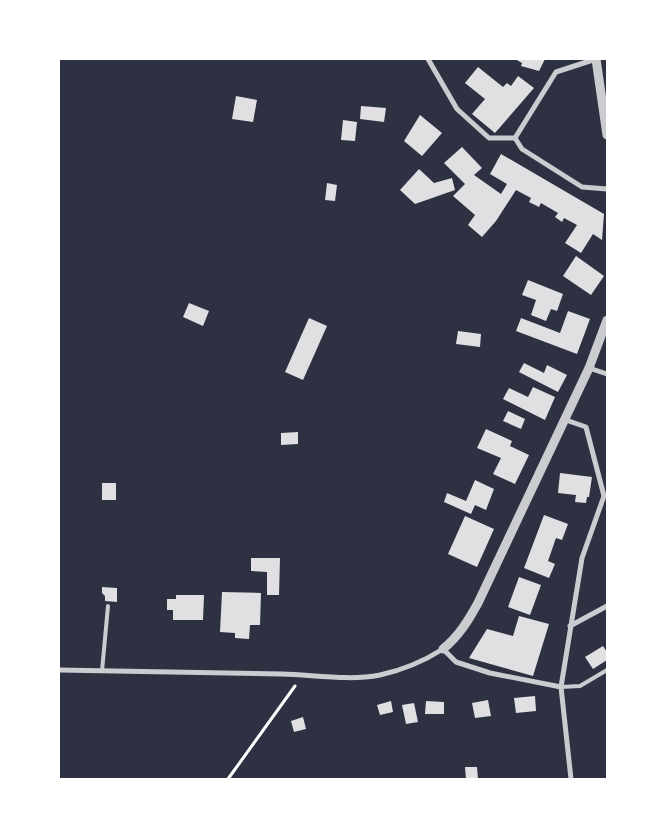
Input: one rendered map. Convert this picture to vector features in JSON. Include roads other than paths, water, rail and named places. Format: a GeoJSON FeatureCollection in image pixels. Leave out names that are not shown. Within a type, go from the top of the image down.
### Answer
{"type":"FeatureCollection","features":[{"type":"Feature","properties":{"kind":"street"},"geometry":{"type":"LineString","coordinates":[[428,59],[457,109],[489,138],[516,138]]}},
{"type":"Feature","properties":{"kind":"street"},"geometry":{"type":"LineString","coordinates":[[516,138],[556,72],[596,59],[607,135]]}},
{"type":"Feature","properties":{"kind":"street"},"geometry":{"type":"LineString","coordinates":[[516,138],[522,149],[582,187],[607,189]]}},
{"type":"Feature","properties":{"kind":"street"},"geometry":{"type":"LineString","coordinates":[[59,670],[303,674],[350,678],[380,675],[407,668],[443,649],[454,640],[478,603],[566,420],[589,368],[607,320]]}},
{"type":"Feature","properties":{"kind":"street"},"geometry":{"type":"LineString","coordinates":[[589,368],[607,374]]}},
{"type":"Feature","properties":{"kind":"street"},"geometry":{"type":"LineString","coordinates":[[566,420],[586,427],[606,495],[582,558],[561,687],[571,779]]}},
{"type":"Feature","properties":{"kind":"street"},"geometry":{"type":"LineString","coordinates":[[570,626],[607,606]]}},
{"type":"Feature","properties":{"kind":"street"},"geometry":{"type":"LineString","coordinates":[[443,649],[456,662],[490,673],[561,687]]}},
{"type":"Feature","properties":{"kind":"lane"},"geometry":{"type":"LineString","coordinates":[[102,671],[108,606]]}},
{"type":"Feature","properties":{"kind":"lane"},"geometry":{"type":"LineString","coordinates":[[561,687],[580,686],[607,670]]}}]}
